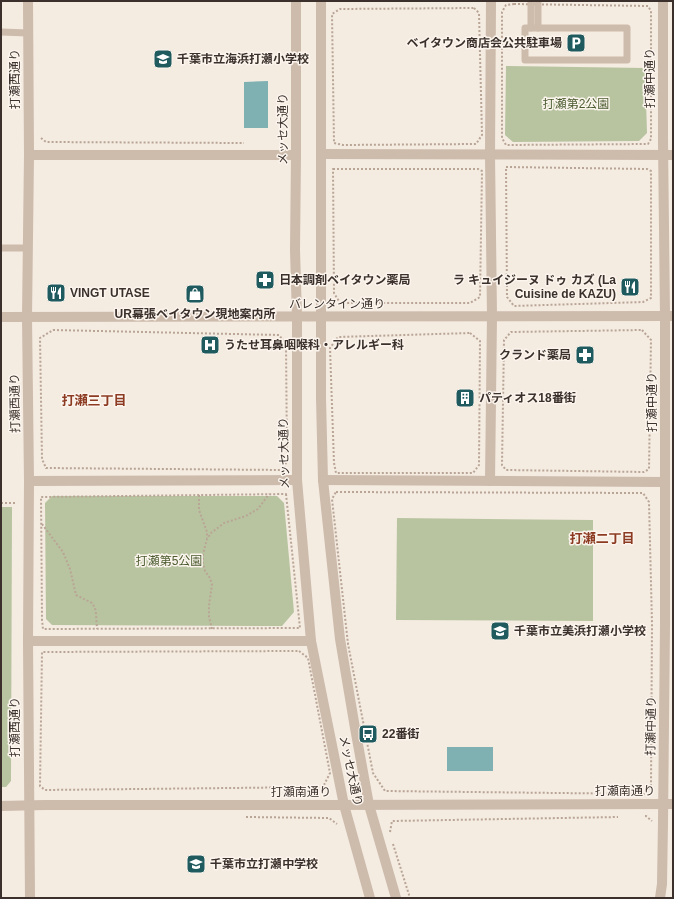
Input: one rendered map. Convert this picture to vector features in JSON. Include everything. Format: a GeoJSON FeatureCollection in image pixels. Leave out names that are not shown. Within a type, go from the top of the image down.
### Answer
{"type":"FeatureCollection","features":[{"type":"Feature","properties":{"kind":"street","name":"打瀬西通り"},"geometry":{"type":"LineString","coordinates":[[28,1],[28,248],[26,317],[29,481],[28,641],[30,898]]}},
{"type":"Feature","properties":{"kind":"street","name":"メッセ大通り"},"geometry":{"type":"LineString","coordinates":[[296,1],[296,480],[311,641],[344,805],[370,898]]}},
{"type":"Feature","properties":{"kind":"street","name":"メッセ大通り"},"geometry":{"type":"LineString","coordinates":[[321,1],[321,398],[323,480],[340,639],[355,728],[369,805],[396,898]]}},
{"type":"Feature","properties":{"kind":"street"},"geometry":{"type":"LineString","coordinates":[[490,1],[492,316],[490,481]]}},
{"type":"Feature","properties":{"kind":"street","name":"打瀬中通り"},"geometry":{"type":"LineString","coordinates":[[660,898],[668,804],[669,641],[665,482],[669,316],[668,155],[664,1]]}},
{"type":"Feature","properties":{"kind":"street"},"geometry":{"type":"LineString","coordinates":[[321,154],[668,155]]}},
{"type":"Feature","properties":{"kind":"street"},"geometry":{"type":"LineString","coordinates":[[28,155],[296,155]]}},
{"type":"Feature","properties":{"kind":"street","name":"バレンタイン通り"},"geometry":{"type":"LineString","coordinates":[[1,317],[669,316]]}},
{"type":"Feature","properties":{"kind":"street"},"geometry":{"type":"LineString","coordinates":[[29,481],[296,480]]}},
{"type":"Feature","properties":{"kind":"street"},"geometry":{"type":"LineString","coordinates":[[323,480],[665,482]]}},
{"type":"Feature","properties":{"kind":"street"},"geometry":{"type":"LineString","coordinates":[[28,641],[311,641]]}},
{"type":"Feature","properties":{"kind":"street","name":"打瀬南通り"},"geometry":{"type":"LineString","coordinates":[[1,806],[668,804]]}},
{"type":"Feature","properties":{"kind":"lane"},"geometry":{"type":"LineString","coordinates":[[534,3],[535,28]]}},
{"type":"Feature","properties":{"kind":"lane"},"geometry":{"type":"LineString","coordinates":[[525,28],[535,28],[627,28],[627,60],[525,60],[525,28]]}},
{"type":"Feature","properties":{"kind":"lane"},"geometry":{"type":"LineString","coordinates":[[1,32],[28,33]]}},
{"type":"Feature","properties":{"kind":"lane"},"geometry":{"type":"LineString","coordinates":[[1,248],[28,248]]}},
{"type":"Feature","properties":{"kind":"path"},"geometry":{"type":"LineString","coordinates":[[534,3],[648,6],[651,11],[651,139],[648,144],[506,145],[502,138],[502,62],[502,12],[506,5],[534,3]]}},
{"type":"Feature","properties":{"kind":"path"},"geometry":{"type":"LineString","coordinates":[[474,8],[479,12],[482,136],[476,144],[343,145],[334,143],[332,14],[340,9],[474,8]]}},
{"type":"Feature","properties":{"kind":"path"},"geometry":{"type":"LineString","coordinates":[[41,138],[46,142],[251,143]]}},
{"type":"Feature","properties":{"kind":"path"},"geometry":{"type":"LineString","coordinates":[[506,167],[647,169],[651,171],[651,298],[643,302],[514,306],[507,297],[507,171],[506,167]]}},
{"type":"Feature","properties":{"kind":"path"},"geometry":{"type":"LineString","coordinates":[[333,169],[478,169],[482,171],[480,297],[470,303],[340,304],[334,293],[333,169]]}},
{"type":"Feature","properties":{"kind":"path"},"geometry":{"type":"LineString","coordinates":[[53,330],[280,334],[286,344],[286,459],[284,470],[46,468],[42,459],[40,338],[53,330]]}},
{"type":"Feature","properties":{"kind":"path"},"geometry":{"type":"LineString","coordinates":[[504,340],[511,332],[642,330],[651,340],[648,469],[644,472]]}},
{"type":"Feature","properties":{"kind":"path"},"geometry":{"type":"LineString","coordinates":[[473,473],[336,473],[334,463],[330,348],[338,336],[470,333],[480,341]]}},
{"type":"Feature","properties":{"kind":"path"},"geometry":{"type":"LineString","coordinates":[[336,492],[643,493],[649,502],[652,624],[651,784],[645,794],[385,791],[374,773],[348,644],[332,499],[336,492]]}},
{"type":"Feature","properties":{"kind":"path"},"geometry":{"type":"LineString","coordinates":[[212,628],[209,617],[209,605],[212,585],[203,563],[203,554],[207,539],[210,533],[224,524],[246,516],[258,509],[269,494]]}},
{"type":"Feature","properties":{"kind":"path"},"geometry":{"type":"LineString","coordinates":[[269,494],[286,494],[300,628],[44,629],[42,620],[41,497],[269,494]]}},
{"type":"Feature","properties":{"kind":"path"},"geometry":{"type":"LineString","coordinates":[[199,495],[199,510],[207,532],[207,539]]}},
{"type":"Feature","properties":{"kind":"path"},"geometry":{"type":"LineString","coordinates":[[1,503],[17,503]]}},
{"type":"Feature","properties":{"kind":"path"},"geometry":{"type":"LineString","coordinates":[[42,523],[63,552],[70,568],[76,595],[92,603],[95,608],[97,629]]}},
{"type":"Feature","properties":{"kind":"path"},"geometry":{"type":"LineString","coordinates":[[299,651],[308,658],[330,773],[323,787],[45,790],[40,786],[42,652],[299,651]]}},
{"type":"Feature","properties":{"kind":"path"},"geometry":{"type":"LineString","coordinates":[[410,898],[389,831],[392,821],[622,816]]}},
{"type":"Feature","properties":{"kind":"path"},"geometry":{"type":"LineString","coordinates":[[638,816],[646,816],[652,821]]}},
{"type":"Feature","properties":{"kind":"path"},"geometry":{"type":"LineString","coordinates":[[242,817],[329,818],[339,826]]}},
{"type":"Feature","properties":{"kind":"green space","name":"打瀬第2公園"},"geometry":{"type":"Polygon","coordinates":[[[506,66],[645,68],[647,133],[639,141],[513,142],[505,135],[506,66]]]}},
{"type":"Feature","properties":{"kind":"green space","name":"打瀬第5公園"},"geometry":{"type":"Polygon","coordinates":[[[52,496],[277,496],[284,503],[294,612],[282,626],[52,625],[46,619],[45,503],[52,496]]]}},
{"type":"Feature","properties":{"kind":"green space"},"geometry":{"type":"Polygon","coordinates":[[[1,507],[12,507],[11,781],[6,787],[1,787],[1,507]]]}},
{"type":"Feature","properties":{"kind":"green space"},"geometry":{"type":"Polygon","coordinates":[[[397,518],[593,520],[593,621],[396,620],[397,518]]]}},
{"type":"Feature","properties":{"kind":"water"},"geometry":{"type":"Polygon","coordinates":[[[268,81],[268,128],[244,128],[244,82],[268,81]]]}},
{"type":"Feature","properties":{"kind":"water"},"geometry":{"type":"Polygon","coordinates":[[[447,747],[493,747],[493,771],[447,771],[447,747]]]}},
{"type":"Feature","properties":{"kind":"place","name":"ベイタウン商店会公共駐車場"},"geometry":{"type":"Point","coordinates":[576,43]}},
{"type":"Feature","properties":{"kind":"place","name":"千葉市立海浜打瀬小学校"},"geometry":{"type":"Point","coordinates":[163,59]}},
{"type":"Feature","properties":{"kind":"place","name":"日本調剤ベイタウン薬局"},"geometry":{"type":"Point","coordinates":[265,280]}},
{"type":"Feature","properties":{"kind":"place","name":"ラ キュイジーヌ ドゥ カズ (La Cuisine de KAZU)"},"geometry":{"type":"Point","coordinates":[630,287]}},
{"type":"Feature","properties":{"kind":"place","name":"VINGT UTASE"},"geometry":{"type":"Point","coordinates":[56,293]}},
{"type":"Feature","properties":{"kind":"place","name":"UR幕張ベイタウン現地案内所"},"geometry":{"type":"Point","coordinates":[195,294]}},
{"type":"Feature","properties":{"kind":"place","name":"うたせ耳鼻咽喉科・アレルギー科"},"geometry":{"type":"Point","coordinates":[210,345]}},
{"type":"Feature","properties":{"kind":"place","name":"クランド薬局"},"geometry":{"type":"Point","coordinates":[585,355]}},
{"type":"Feature","properties":{"kind":"place","name":"パティオス18番街"},"geometry":{"type":"Point","coordinates":[465,398]}},
{"type":"Feature","properties":{"kind":"place","name":"千葉市立美浜打瀬小学校"},"geometry":{"type":"Point","coordinates":[500,631]}},
{"type":"Feature","properties":{"kind":"place","name":"22番街"},"geometry":{"type":"Point","coordinates":[368,734]}},
{"type":"Feature","properties":{"kind":"place","name":"千葉市立打瀬中学校"},"geometry":{"type":"Point","coordinates":[196,864]}},
{"type":"Feature","properties":{"kind":"district","name":"打瀬三丁目"},"geometry":{"type":"Point","coordinates":[94,400]}},
{"type":"Feature","properties":{"kind":"district","name":"打瀬二丁目"},"geometry":{"type":"Point","coordinates":[602,538]}}]}
